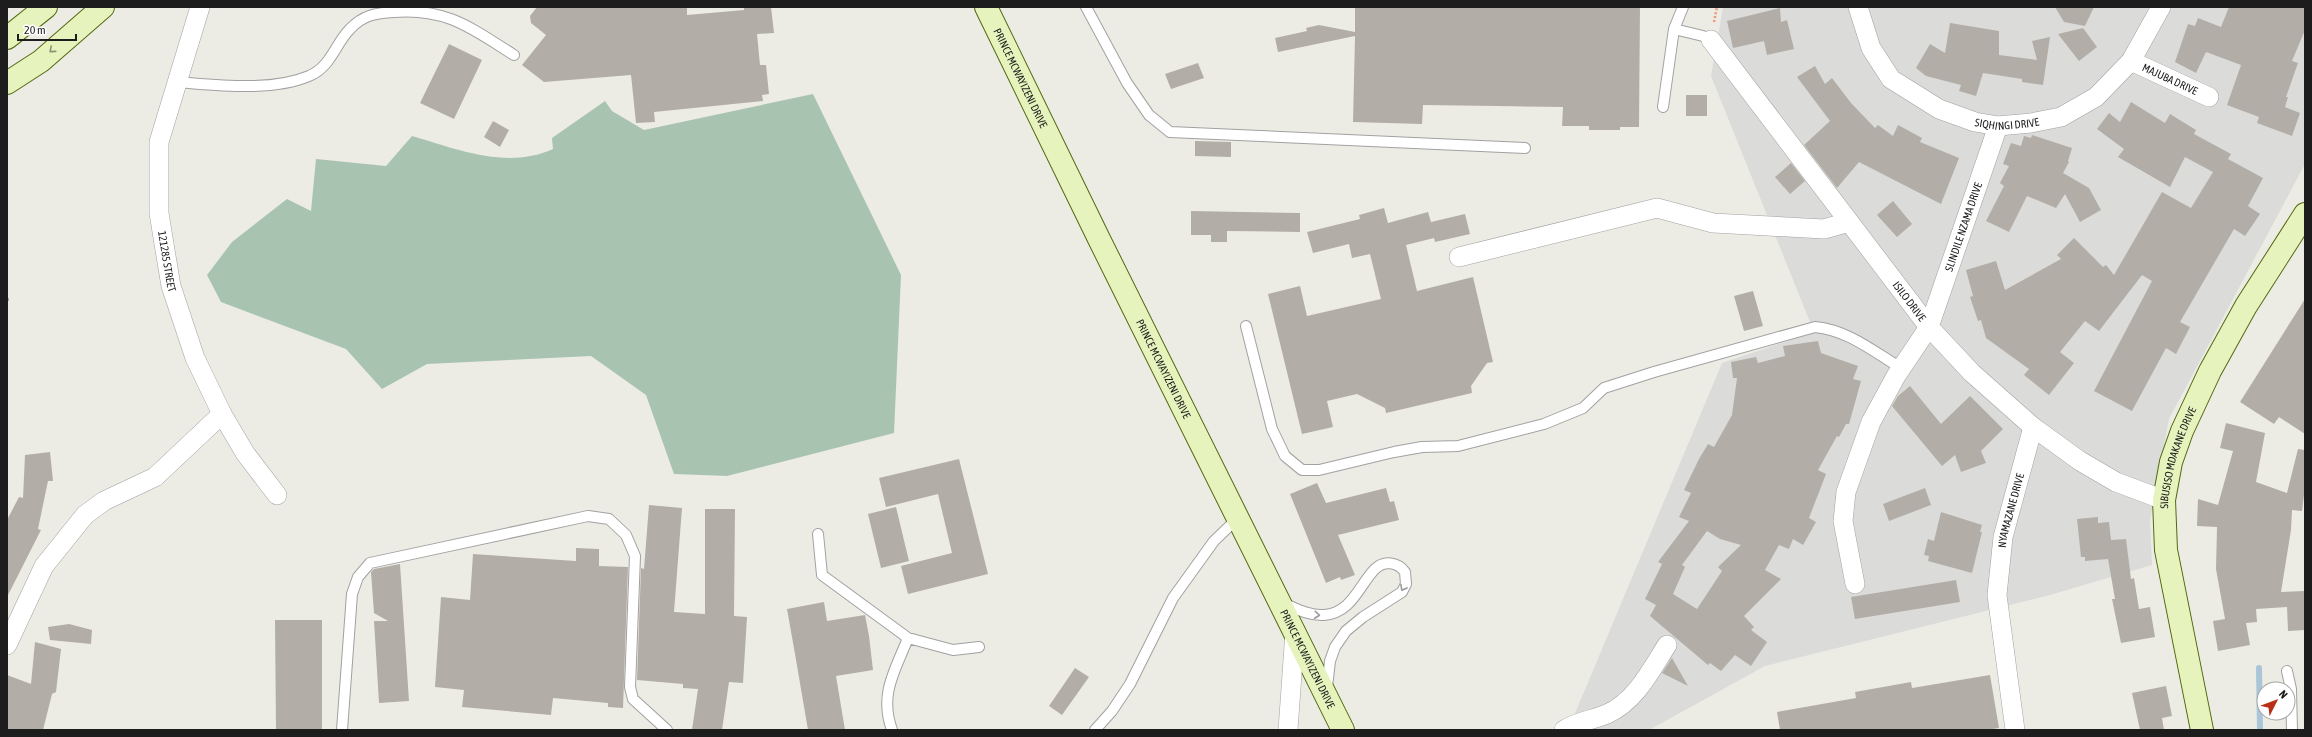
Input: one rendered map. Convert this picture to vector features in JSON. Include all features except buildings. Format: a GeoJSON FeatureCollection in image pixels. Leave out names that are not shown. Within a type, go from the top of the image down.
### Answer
{"type":"FeatureCollection","features":[{"type":"Feature","properties":{"kind":"street"},"geometry":{"type":"LineString","coordinates":[[7,38],[46,7]]}},
{"type":"Feature","properties":{"kind":"street"},"geometry":{"type":"LineString","coordinates":[[7,83],[41,61],[103,7]]}},
{"type":"Feature","properties":{"kind":"street","name":"PRINCE MCWAYIZENI DRIVE"},"geometry":{"type":"LineString","coordinates":[[986,7],[1092,225],[1281,602],[1343,730]]}},
{"type":"Feature","properties":{"kind":"street","name":"SIQHINGI DRIVE"},"geometry":{"type":"LineString","coordinates":[[1858,7],[1871,48],[1891,79],[1939,109],[1975,122],[1998,126],[2031,123],[2061,117],[2096,97],[2131,61],[2161,7]]}},
{"type":"Feature","properties":{"kind":"street","name":"121285 STREET"},"geometry":{"type":"LineString","coordinates":[[201,9],[158,142],[159,213],[171,286],[196,358],[222,414],[245,454],[277,495]]}},
{"type":"Feature","properties":{"kind":"street","name":"ISILO DRIVE"},"geometry":{"type":"LineString","coordinates":[[1711,40],[1929,327],[1972,373],[2033,427],[2080,461],[2110,478],[2164,500]]}},
{"type":"Feature","properties":{"kind":"street","name":"MAJUBA DRIVE"},"geometry":{"type":"LineString","coordinates":[[2131,61],[2209,97]]}},
{"type":"Feature","properties":{"kind":"street","name":"SLINDILE NZAMA DRIVE"},"geometry":{"type":"LineString","coordinates":[[1856,584],[1843,521],[1846,492],[1871,422],[1901,368],[1929,327],[1998,126]]}},
{"type":"Feature","properties":{"kind":"street"},"geometry":{"type":"LineString","coordinates":[[1459,256],[1658,208],[1713,223],[1824,229],[1849,222]]}},
{"type":"Feature","properties":{"kind":"street","name":"SIBUSISO MDAKANE DRIVE"},"geometry":{"type":"LineString","coordinates":[[2202,730],[2166,550],[2164,500],[2171,462],[2182,431],[2210,371],[2246,306],[2305,214]]}},
{"type":"Feature","properties":{"kind":"street"},"geometry":{"type":"LineString","coordinates":[[7,645],[44,566],[85,515],[104,501],[155,477],[222,414]]}},
{"type":"Feature","properties":{"kind":"street","name":"NYAMAZANE DRIVE"},"geometry":{"type":"LineString","coordinates":[[2015,730],[1997,595],[2003,537],[2033,427]]}},
{"type":"Feature","properties":{"kind":"street"},"geometry":{"type":"LineString","coordinates":[[1288,730],[1295,632]]}},
{"type":"Feature","properties":{"kind":"street"},"geometry":{"type":"LineString","coordinates":[[1564,730],[1575,723],[1608,714],[1636,692],[1667,645]]}},
{"type":"Feature","properties":{"kind":"lane"},"geometry":{"type":"LineString","coordinates":[[1086,7],[1127,83],[1149,115],[1170,132],[1200,135],[1297,137],[1525,148]]}},
{"type":"Feature","properties":{"kind":"lane"},"geometry":{"type":"LineString","coordinates":[[1663,106],[1674,29],[1683,7]]}},
{"type":"Feature","properties":{"kind":"lane"},"geometry":{"type":"LineString","coordinates":[[177,82],[231,86],[277,84],[310,76],[323,68],[354,25],[368,15],[377,13],[422,12],[443,15],[467,26],[514,55]]}},
{"type":"Feature","properties":{"kind":"lane"},"geometry":{"type":"LineString","coordinates":[[1674,29],[1703,36],[1711,40]]}},
{"type":"Feature","properties":{"kind":"lane"},"geometry":{"type":"LineString","coordinates":[[1246,326],[1272,429],[1285,456],[1302,470],[1319,470],[1394,452],[1422,447],[1458,446],[1544,424],[1583,408],[1604,388],[1654,372],[1815,327],[1832,328],[1845,334],[1901,368]]}},
{"type":"Feature","properties":{"kind":"lane"},"geometry":{"type":"LineString","coordinates":[[342,730],[352,594],[358,577],[370,563],[588,516],[609,519],[626,535],[635,556],[630,687],[633,699],[667,730]]}},
{"type":"Feature","properties":{"kind":"lane"},"geometry":{"type":"LineString","coordinates":[[1095,730],[1112,711],[1130,684],[1173,598],[1214,541],[1238,517]]}},
{"type":"Feature","properties":{"kind":"lane"},"geometry":{"type":"LineString","coordinates":[[818,534],[822,575],[908,638],[953,650],[979,647]]}},
{"type":"Feature","properties":{"kind":"lane"},"geometry":{"type":"LineString","coordinates":[[1281,602],[1308,614],[1324,615],[1340,610],[1355,597],[1379,566],[1386,563],[1395,564],[1405,572],[1406,579],[1402,592],[1363,617],[1346,632],[1335,647],[1330,662],[1326,693]]}},
{"type":"Feature","properties":{"kind":"lane"},"geometry":{"type":"LineString","coordinates":[[892,730],[886,704],[887,690],[908,638]]}},
{"type":"Feature","properties":{"kind":"lane"},"geometry":{"type":"LineString","coordinates":[[2287,671],[2291,689],[2292,730]]}},
{"type":"Feature","properties":{"kind":"shaded area"},"geometry":{"type":"Polygon","coordinates":[[[1723,7],[2305,7],[2305,164],[2169,419],[2150,520],[2152,565],[2050,595],[1765,666],[1649,730],[1568,730],[1722,363],[1814,332],[1711,76],[1723,7]]]}},
{"type":"Feature","properties":{"kind":"green space"},"geometry":{"type":"Polygon","coordinates":[[[813,94],[901,275],[894,433],[727,476],[674,474],[646,395],[591,356],[427,364],[382,389],[346,349],[221,302],[207,275],[232,242],[287,199],[311,211],[316,159],[386,166],[412,136],[482,155],[500,158],[518,158],[536,155],[553,149],[552,138],[605,101],[612,111],[644,130],[813,94]]]}},
{"type":"Feature","properties":{"kind":"waterway"},"geometry":{"type":"LineString","coordinates":[[2259,668],[2260,730]]}}]}
